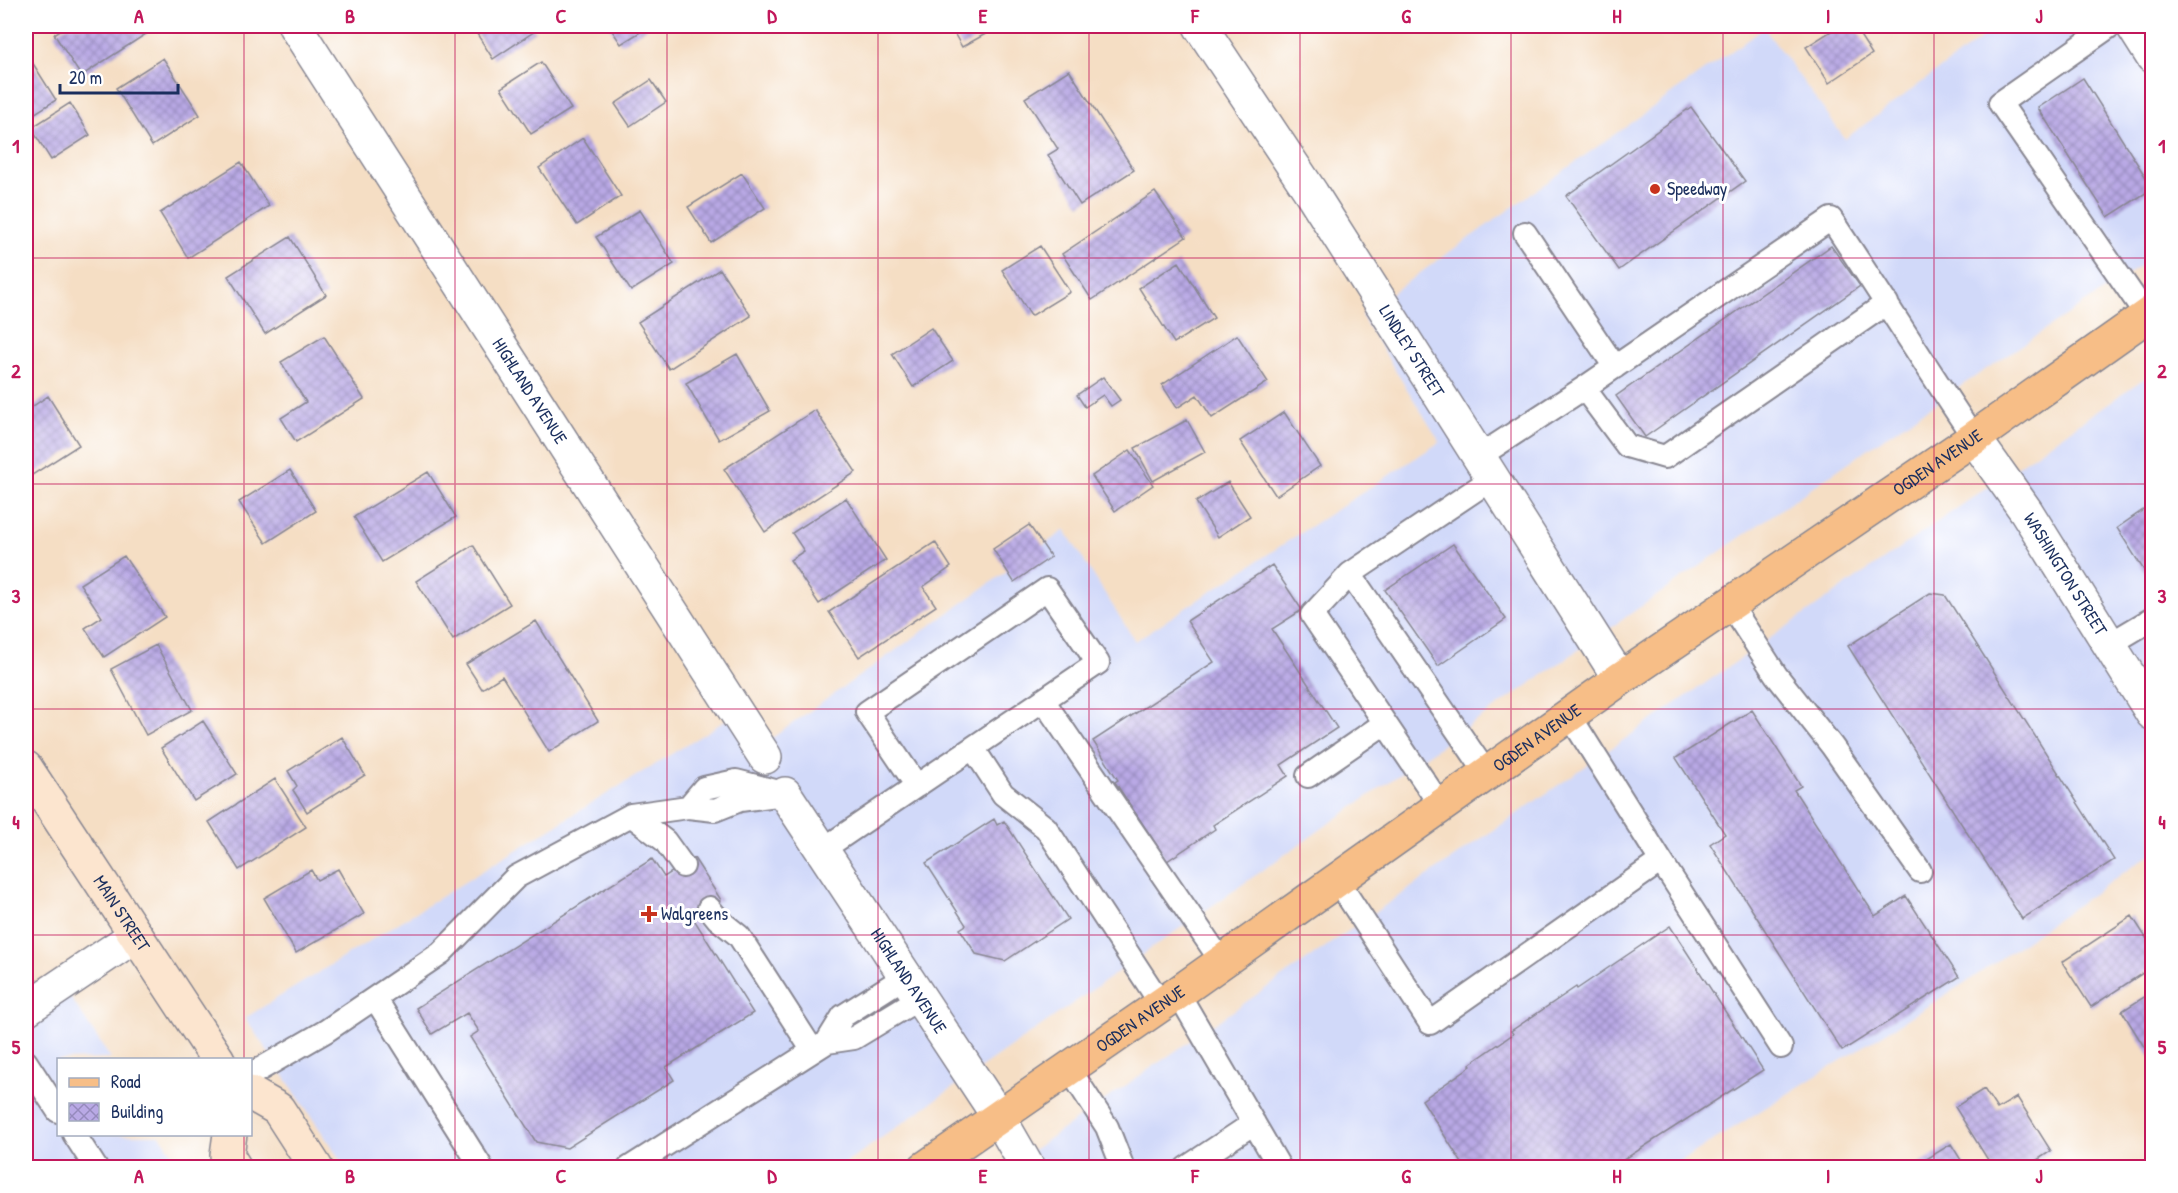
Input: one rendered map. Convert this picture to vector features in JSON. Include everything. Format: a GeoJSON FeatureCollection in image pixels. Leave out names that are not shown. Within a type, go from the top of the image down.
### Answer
{"type":"FeatureCollection","features":[{"type":"Feature","properties":{"kind":"main road","name":"OGDEN AVENUE"},"geometry":{"type":"LineString","coordinates":[[925,1167],[1222,962],[1620,680],[1974,438],[2150,314]]}},
{"type":"Feature","properties":{"kind":"main road","name":"MAIN STREET"},"geometry":{"type":"LineString","coordinates":[[26,768],[217,1058]]}},
{"type":"Feature","properties":{"kind":"main road"},"geometry":{"type":"LineString","coordinates":[[252,1094],[278,1109],[316,1167]]}},
{"type":"Feature","properties":{"kind":"main road"},"geometry":{"type":"LineString","coordinates":[[230,1136],[228,1155],[235,1167]]}},
{"type":"Feature","properties":{"kind":"street","name":"HIGHLAND AVENUE"},"geometry":{"type":"LineString","coordinates":[[295,26],[765,757]]}},
{"type":"Feature","properties":{"kind":"street","name":"LINDLEY STREET"},"geometry":{"type":"LineString","coordinates":[[1200,26],[1312,194],[1620,680]]}},
{"type":"Feature","properties":{"kind":"street"},"geometry":{"type":"LineString","coordinates":[[2133,26],[2152,56]]}},
{"type":"Feature","properties":{"kind":"street","name":"WASHINGTON STREET"},"geometry":{"type":"LineString","coordinates":[[1974,438],[2026,512],[2152,713]]}},
{"type":"Feature","properties":{"kind":"street","name":"HIGHLAND AVENUE"},"geometry":{"type":"LineString","coordinates":[[785,794],[998,1116],[1028,1167]]}},
{"type":"Feature","properties":{"kind":"street"},"geometry":{"type":"LineString","coordinates":[[26,1009],[136,935]]}},
{"type":"Feature","properties":{"kind":"lane"},"geometry":{"type":"LineString","coordinates":[[2110,26],[2000,103],[2150,314]]}},
{"type":"Feature","properties":{"kind":"lane"},"geometry":{"type":"LineString","coordinates":[[1441,806],[1312,615],[1350,574],[1584,388],[1831,219],[1974,438]]}},
{"type":"Feature","properties":{"kind":"lane"},"geometry":{"type":"LineString","coordinates":[[1525,233],[1615,367]]}},
{"type":"Feature","properties":{"kind":"lane"},"geometry":{"type":"LineString","coordinates":[[1584,388],[1627,446],[1665,457],[1887,303]]}},
{"type":"Feature","properties":{"kind":"lane"},"geometry":{"type":"LineString","coordinates":[[1350,574],[1486,774]]}},
{"type":"Feature","properties":{"kind":"lane"},"geometry":{"type":"LineString","coordinates":[[822,850],[917,786],[1098,663],[1047,589],[867,712],[917,786]]}},
{"type":"Feature","properties":{"kind":"lane"},"geometry":{"type":"LineString","coordinates":[[1730,604],[1776,675],[1832,746],[1920,871]]}},
{"type":"Feature","properties":{"kind":"lane"},"geometry":{"type":"LineString","coordinates":[[2109,645],[2152,619]]}},
{"type":"Feature","properties":{"kind":"lane"},"geometry":{"type":"LineString","coordinates":[[1043,700],[1222,962]]}},
{"type":"Feature","properties":{"kind":"lane"},"geometry":{"type":"LineString","coordinates":[[1570,716],[1781,1047]]}},
{"type":"Feature","properties":{"kind":"lane"},"geometry":{"type":"LineString","coordinates":[[1308,776],[1385,723]]}},
{"type":"Feature","properties":{"kind":"lane"},"geometry":{"type":"LineString","coordinates":[[973,748],[1003,794],[1047,828],[1170,998],[1280,1167]]}},
{"type":"Feature","properties":{"kind":"lane"},"geometry":{"type":"LineString","coordinates":[[252,1074],[326,1031],[441,953],[516,877],[631,815],[688,807],[704,788],[736,781],[785,794]]}},
{"type":"Feature","properties":{"kind":"lane"},"geometry":{"type":"LineString","coordinates":[[631,815],[665,842],[683,866]]}},
{"type":"Feature","properties":{"kind":"lane"},"geometry":{"type":"LineString","coordinates":[[1337,880],[1430,1023],[1661,861]]}},
{"type":"Feature","properties":{"kind":"lane"},"geometry":{"type":"LineString","coordinates":[[709,908],[718,919],[739,936],[820,1046]]}},
{"type":"Feature","properties":{"kind":"lane"},"geometry":{"type":"LineString","coordinates":[[628,1167],[820,1046],[843,1016],[913,987]]}},
{"type":"Feature","properties":{"kind":"lane"},"geometry":{"type":"LineString","coordinates":[[375,998],[482,1167]]}},
{"type":"Feature","properties":{"kind":"lane"},"geometry":{"type":"LineString","coordinates":[[26,1062],[57,1109]]}},
{"type":"Feature","properties":{"kind":"lane"},"geometry":{"type":"LineString","coordinates":[[1068,1067],[1107,1127],[1123,1167]]}},
{"type":"Feature","properties":{"kind":"lane"},"geometry":{"type":"LineString","coordinates":[[1186,1167],[1254,1124]]}},
{"type":"Feature","properties":{"kind":"lane"},"geometry":{"type":"LineString","coordinates":[[75,1136],[96,1167]]}},
{"type":"Feature","properties":{"kind":"shaded area"},"geometry":{"type":"Polygon","coordinates":[[[1998,26],[2152,26],[2152,258],[1882,439],[840,1167],[345,1167],[245,1018],[736,714],[758,748],[1065,530],[1135,641],[1440,442],[1361,315],[1764,28],[1845,139],[1998,26]]]}},
{"type":"Feature","properties":{"kind":"shaded area"},"geometry":{"type":"Polygon","coordinates":[[[2152,373],[2152,853],[1971,979],[1671,1167],[1007,1168],[2152,373]]]}},
{"type":"Feature","properties":{"kind":"shaded area"},"geometry":{"type":"Polygon","coordinates":[[[63,986],[110,1058],[57,1058],[57,1136],[161,1136],[182,1167],[26,1168],[26,1010],[63,986]]]}},
{"type":"Feature","properties":{"kind":"building"},"geometry":{"type":"Polygon","coordinates":[[[67,26],[145,26],[149,32],[81,76],[54,34],[67,26]]]}},
{"type":"Feature","properties":{"kind":"building"},"geometry":{"type":"Polygon","coordinates":[[[472,26],[531,26],[535,31],[493,59],[472,26]]]}},
{"type":"Feature","properties":{"kind":"building"},"geometry":{"type":"Polygon","coordinates":[[[609,26],[650,26],[621,44],[609,26]]]}},
{"type":"Feature","properties":{"kind":"building"},"geometry":{"type":"Polygon","coordinates":[[[950,26],[1000,26],[962,47],[950,26]]]}},
{"type":"Feature","properties":{"kind":"building"},"geometry":{"type":"Polygon","coordinates":[[[1839,26],[1854,26],[1872,54],[1829,83],[1806,47],[1839,26]]]}},
{"type":"Feature","properties":{"kind":"building"},"geometry":{"type":"Polygon","coordinates":[[[163,58],[200,115],[152,146],[116,88],[163,58]]]}},
{"type":"Feature","properties":{"kind":"building"},"geometry":{"type":"Polygon","coordinates":[[[32,62],[56,100],[26,119],[26,66],[32,62]]]}},
{"type":"Feature","properties":{"kind":"building"},"geometry":{"type":"Polygon","coordinates":[[[541,62],[571,109],[531,134],[501,88],[541,62]]]}},
{"type":"Feature","properties":{"kind":"building"},"geometry":{"type":"Polygon","coordinates":[[[1069,70],[1134,170],[1080,205],[1048,155],[1058,149],[1025,98],[1069,70]]]}},
{"type":"Feature","properties":{"kind":"building"},"geometry":{"type":"Polygon","coordinates":[[[2083,78],[2152,187],[2108,217],[2038,108],[2083,78]]]}},
{"type":"Feature","properties":{"kind":"building"},"geometry":{"type":"Polygon","coordinates":[[[651,80],[666,102],[630,126],[615,104],[651,80]]]}},
{"type":"Feature","properties":{"kind":"building"},"geometry":{"type":"Polygon","coordinates":[[[70,103],[90,135],[51,160],[31,128],[70,103]]]}},
{"type":"Feature","properties":{"kind":"building","name":"Speedway"},"geometry":{"type":"Polygon","coordinates":[[[1691,107],[1745,181],[1619,270],[1566,196],[1691,107]]]}},
{"type":"Feature","properties":{"kind":"building"},"geometry":{"type":"Polygon","coordinates":[[[583,138],[621,196],[577,225],[539,168],[583,138]]]}},
{"type":"Feature","properties":{"kind":"building"},"geometry":{"type":"Polygon","coordinates":[[[241,162],[269,206],[188,258],[160,213],[241,162]]]}},
{"type":"Feature","properties":{"kind":"building"},"geometry":{"type":"Polygon","coordinates":[[[742,173],[765,208],[711,243],[688,207],[742,173]]]}},
{"type":"Feature","properties":{"kind":"building"},"geometry":{"type":"Polygon","coordinates":[[[1155,192],[1186,237],[1092,300],[1062,254],[1155,192]]]}},
{"type":"Feature","properties":{"kind":"building"},"geometry":{"type":"Polygon","coordinates":[[[640,210],[674,264],[631,291],[596,237],[640,210]]]}},
{"type":"Feature","properties":{"kind":"building"},"geometry":{"type":"Polygon","coordinates":[[[290,237],[326,295],[265,334],[228,276],[290,237]]]}},
{"type":"Feature","properties":{"kind":"building"},"geometry":{"type":"Polygon","coordinates":[[[1040,246],[1070,292],[1031,316],[1002,270],[1040,246]]]}},
{"type":"Feature","properties":{"kind":"building"},"geometry":{"type":"Polygon","coordinates":[[[1831,246],[1860,286],[1645,437],[1616,396],[1831,246]]]}},
{"type":"Feature","properties":{"kind":"building"},"geometry":{"type":"Polygon","coordinates":[[[1179,262],[1214,318],[1174,343],[1139,288],[1179,262]]]}},
{"type":"Feature","properties":{"kind":"building"},"geometry":{"type":"Polygon","coordinates":[[[720,269],[751,316],[669,369],[638,322],[720,269]]]}},
{"type":"Feature","properties":{"kind":"building"},"geometry":{"type":"Polygon","coordinates":[[[931,328],[953,361],[913,387],[892,354],[931,328]]]}},
{"type":"Feature","properties":{"kind":"building"},"geometry":{"type":"Polygon","coordinates":[[[1237,335],[1268,382],[1212,418],[1197,395],[1177,408],[1162,385],[1237,335]]]}},
{"type":"Feature","properties":{"kind":"building"},"geometry":{"type":"Polygon","coordinates":[[[324,336],[364,399],[296,442],[281,418],[306,402],[281,362],[324,336]]]}},
{"type":"Feature","properties":{"kind":"building"},"geometry":{"type":"Polygon","coordinates":[[[737,354],[770,411],[719,440],[686,383],[737,354]]]}},
{"type":"Feature","properties":{"kind":"building"},"geometry":{"type":"Polygon","coordinates":[[[1103,377],[1120,400],[1111,406],[1103,395],[1085,407],[1077,395],[1103,377]]]}},
{"type":"Feature","properties":{"kind":"building"},"geometry":{"type":"Polygon","coordinates":[[[48,396],[79,445],[26,479],[26,411],[48,396]]]}},
{"type":"Feature","properties":{"kind":"building"},"geometry":{"type":"Polygon","coordinates":[[[815,410],[856,472],[765,532],[724,469],[815,410]]]}},
{"type":"Feature","properties":{"kind":"building"},"geometry":{"type":"Polygon","coordinates":[[[1284,412],[1320,466],[1276,496],[1240,441],[1284,412]]]}},
{"type":"Feature","properties":{"kind":"building"},"geometry":{"type":"Polygon","coordinates":[[[1187,420],[1205,452],[1153,481],[1135,448],[1187,420]]]}},
{"type":"Feature","properties":{"kind":"building"},"geometry":{"type":"Polygon","coordinates":[[[1130,450],[1153,485],[1115,511],[1092,476],[1130,450]]]}},
{"type":"Feature","properties":{"kind":"building"},"geometry":{"type":"Polygon","coordinates":[[[290,470],[316,511],[266,543],[239,502],[290,470]]]}},
{"type":"Feature","properties":{"kind":"building"},"geometry":{"type":"Polygon","coordinates":[[[428,472],[456,517],[382,562],[354,517],[428,472]]]}},
{"type":"Feature","properties":{"kind":"building"},"geometry":{"type":"Polygon","coordinates":[[[1228,482],[1250,516],[1218,537],[1196,502],[1228,482]]]}},
{"type":"Feature","properties":{"kind":"building"},"geometry":{"type":"Polygon","coordinates":[[[846,498],[886,560],[819,604],[790,560],[804,551],[792,533],[846,498]]]}},
{"type":"Feature","properties":{"kind":"building"},"geometry":{"type":"Polygon","coordinates":[[[2152,504],[2152,568],[2145,572],[2117,528],[2152,504]]]}},
{"type":"Feature","properties":{"kind":"building"},"geometry":{"type":"Polygon","coordinates":[[[1029,525],[1051,557],[1014,582],[993,549],[1029,525]]]}},
{"type":"Feature","properties":{"kind":"building"},"geometry":{"type":"Polygon","coordinates":[[[935,542],[951,567],[923,587],[936,606],[859,657],[829,612],[935,542]]]}},
{"type":"Feature","properties":{"kind":"building"},"geometry":{"type":"Polygon","coordinates":[[[1453,544],[1506,619],[1438,666],[1385,590],[1453,544]]]}},
{"type":"Feature","properties":{"kind":"building"},"geometry":{"type":"Polygon","coordinates":[[[473,545],[510,604],[453,640],[416,581],[473,545]]]}},
{"type":"Feature","properties":{"kind":"building"},"geometry":{"type":"Polygon","coordinates":[[[124,556],[165,617],[104,657],[85,628],[102,617],[80,584],[124,556]]]}},
{"type":"Feature","properties":{"kind":"building"},"geometry":{"type":"Polygon","coordinates":[[[1272,565],[1302,610],[1272,629],[1337,728],[1281,765],[1288,776],[1213,825],[1215,829],[1167,861],[1115,782],[1118,780],[1093,741],[1214,662],[1187,621],[1272,565]]]}},
{"type":"Feature","properties":{"kind":"building"},"geometry":{"type":"Polygon","coordinates":[[[1930,593],[1945,595],[2114,860],[2022,919],[1848,646],[1930,593]]]}},
{"type":"Feature","properties":{"kind":"building"},"geometry":{"type":"Polygon","coordinates":[[[536,621],[598,721],[549,752],[502,676],[482,689],[466,664],[536,621]]]}},
{"type":"Feature","properties":{"kind":"building"},"geometry":{"type":"Polygon","coordinates":[[[156,645],[192,710],[146,735],[111,669],[156,645]]]}},
{"type":"Feature","properties":{"kind":"building"},"geometry":{"type":"Polygon","coordinates":[[[1752,710],[1801,786],[1794,790],[1875,916],[1906,896],[1959,977],[1842,1051],[1710,844],[1725,834],[1676,758],[1752,710]]]}},
{"type":"Feature","properties":{"kind":"building"},"geometry":{"type":"Polygon","coordinates":[[[203,721],[237,774],[194,801],[161,748],[203,721]]]}},
{"type":"Feature","properties":{"kind":"building"},"geometry":{"type":"Polygon","coordinates":[[[342,737],[365,775],[307,812],[293,790],[297,786],[288,771],[342,737]]]}},
{"type":"Feature","properties":{"kind":"building"},"geometry":{"type":"Polygon","coordinates":[[[275,779],[306,827],[239,870],[209,822],[275,779]]]}},
{"type":"Feature","properties":{"kind":"building"},"geometry":{"type":"Polygon","coordinates":[[[994,819],[997,825],[1004,821],[1068,919],[1005,961],[976,954],[960,929],[966,925],[926,863],[994,819]]]}},
{"type":"Feature","properties":{"kind":"building","name":"Walgreens"},"geometry":{"type":"Polygon","coordinates":[[[694,858],[721,900],[693,918],[753,1013],[666,1067],[674,1080],[567,1148],[536,1142],[470,1037],[479,1031],[467,1013],[432,1034],[416,1008],[652,859],[664,877],[694,858]]]}},
{"type":"Feature","properties":{"kind":"building"},"geometry":{"type":"Polygon","coordinates":[[[338,869],[364,914],[296,953],[264,898],[311,870],[317,880],[338,869]]]}},
{"type":"Feature","properties":{"kind":"building"},"geometry":{"type":"Polygon","coordinates":[[[2132,916],[2152,947],[2152,967],[2091,1007],[2062,962],[2132,916]]]}},
{"type":"Feature","properties":{"kind":"building"},"geometry":{"type":"Polygon","coordinates":[[[1670,926],[1763,1070],[1611,1168],[1465,1168],[1422,1100],[1513,1034],[1511,1031],[1670,926]]]}},
{"type":"Feature","properties":{"kind":"building"},"geometry":{"type":"Polygon","coordinates":[[[2152,992],[2152,1057],[2151,1058],[2122,1011],[2152,992]]]}},
{"type":"Feature","properties":{"kind":"building"},"geometry":{"type":"Polygon","coordinates":[[[1984,1089],[1997,1109],[2017,1097],[2051,1151],[2025,1168],[1993,1168],[1955,1107],[1984,1089]]]}},
{"type":"Feature","properties":{"kind":"building"},"geometry":{"type":"Polygon","coordinates":[[[1951,1144],[1966,1168],[1912,1168],[1951,1144]]]}},
{"type":"Feature","properties":{"kind":"place","name":"Speedway"},"geometry":{"type":"Point","coordinates":[1655,189]}},
{"type":"Feature","properties":{"kind":"place","name":"Walgreens"},"geometry":{"type":"Point","coordinates":[649,914]}}]}
